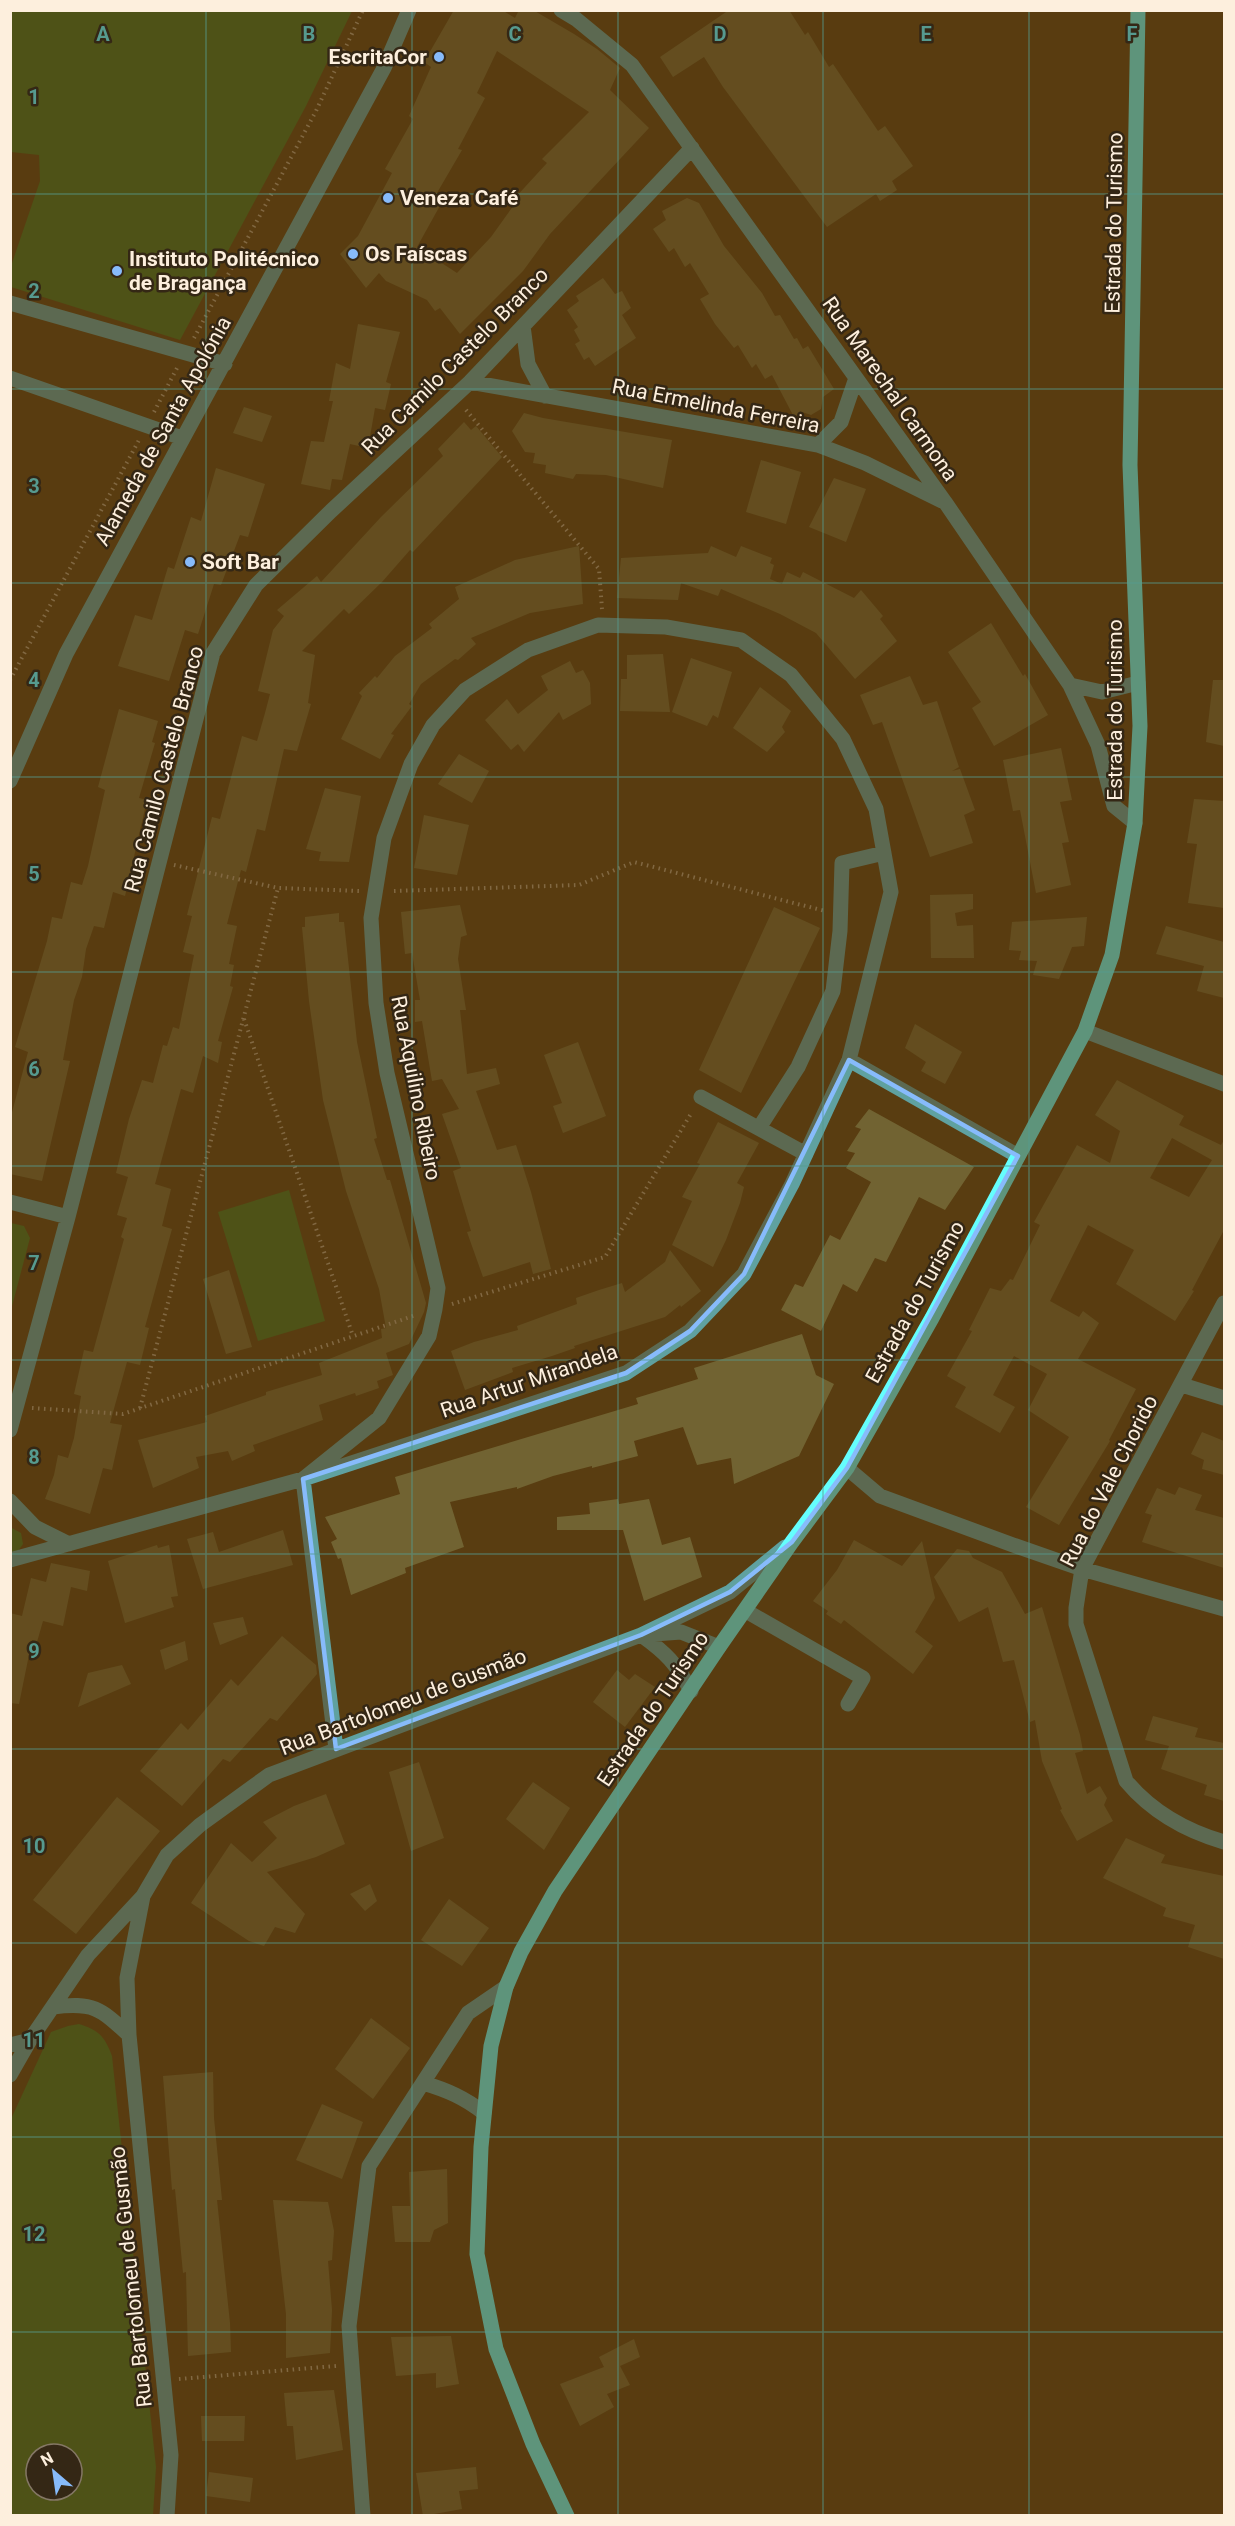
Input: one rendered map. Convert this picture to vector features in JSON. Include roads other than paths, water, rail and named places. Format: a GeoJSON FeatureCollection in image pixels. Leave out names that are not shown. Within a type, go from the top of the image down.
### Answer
{"type":"FeatureCollection","features":[{"type":"Feature","properties":{"kind":"main road","name":"Estrada do Turismo"},"geometry":{"type":"LineString","coordinates":[[567,2516],[533,2444],[496,2349],[477,2254],[484,2114],[491,2046],[506,1987],[521,1952],[555,1892],[719,1647],[847,1468],[932,1318],[1085,1031],[1112,955],[1135,823],[1140,726],[1130,465],[1138,10]]}},
{"type":"Feature","properties":{"kind":"street","name":"Alameda de Santa Apolónia"},"geometry":{"type":"LineString","coordinates":[[10,780],[66,654],[384,68],[410,10]]}},
{"type":"Feature","properties":{"kind":"street","name":"Rua Marechal Carmona"},"geometry":{"type":"LineString","coordinates":[[561,10],[576,19],[632,65],[945,502],[1070,685],[1098,745],[1114,806],[1135,823]]}},
{"type":"Feature","properties":{"kind":"street","name":"Rua Camilo Castelo Branco"},"geometry":{"type":"LineString","coordinates":[[10,1430],[68,1217],[213,653],[256,585],[331,511],[470,382],[692,148]]}},
{"type":"Feature","properties":{"kind":"street"},"geometry":{"type":"LineString","coordinates":[[10,303],[225,364]]}},
{"type":"Feature","properties":{"kind":"street"},"geometry":{"type":"LineString","coordinates":[[523,326],[528,364],[545,396]]}},
{"type":"Feature","properties":{"kind":"street"},"geometry":{"type":"LineString","coordinates":[[10,378],[182,438]]}},
{"type":"Feature","properties":{"kind":"street"},"geometry":{"type":"LineString","coordinates":[[818,445],[841,422],[856,378]]}},
{"type":"Feature","properties":{"kind":"street","name":"Rua Ermelinda Ferreira"},"geometry":{"type":"LineString","coordinates":[[470,382],[818,445],[865,463],[945,502]]}},
{"type":"Feature","properties":{"kind":"street","name":"Rua Aquilino Ribeiro"},"geometry":{"type":"LineString","coordinates":[[303,1479],[379,1418],[429,1336],[435,1309],[438,1288],[387,1073],[376,1003],[371,918],[384,838],[411,764],[433,725],[465,690],[528,650],[598,625],[666,627],[741,640],[791,675],[843,739],[876,809],[891,892],[849,1060]]}},
{"type":"Feature","properties":{"kind":"street"},"geometry":{"type":"LineString","coordinates":[[1070,685],[1102,692],[1138,683]]}},
{"type":"Feature","properties":{"kind":"street"},"geometry":{"type":"LineString","coordinates":[[759,1128],[798,1067],[833,992],[841,915],[842,863],[884,853]]}},
{"type":"Feature","properties":{"kind":"street"},"geometry":{"type":"LineString","coordinates":[[1085,1031],[1224,1084]]}},
{"type":"Feature","properties":{"kind":"street"},"geometry":{"type":"LineString","coordinates":[[849,1060],[1018,1156]]}},
{"type":"Feature","properties":{"kind":"street","name":"Rua Artur Mirandela"},"geometry":{"type":"LineString","coordinates":[[10,1560],[303,1479],[626,1373],[690,1331],[744,1274],[806,1154],[849,1060]]}},
{"type":"Feature","properties":{"kind":"street"},"geometry":{"type":"LineString","coordinates":[[701,1097],[806,1154]]}},
{"type":"Feature","properties":{"kind":"street"},"geometry":{"type":"LineString","coordinates":[[10,1202],[68,1217]]}},
{"type":"Feature","properties":{"kind":"street","name":"Rua do Vale Chorido"},"geometry":{"type":"LineString","coordinates":[[1224,1303],[1082,1569],[1076,1608],[1076,1624],[1126,1780],[1143,1801],[1172,1821],[1224,1842]]}},
{"type":"Feature","properties":{"kind":"street"},"geometry":{"type":"LineString","coordinates":[[1182,1385],[1224,1398]]}},
{"type":"Feature","properties":{"kind":"street"},"geometry":{"type":"LineString","coordinates":[[847,1468],[880,1496],[1082,1569],[1224,1609]]}},
{"type":"Feature","properties":{"kind":"street"},"geometry":{"type":"LineString","coordinates":[[303,1479],[336,1749]]}},
{"type":"Feature","properties":{"kind":"street"},"geometry":{"type":"LineString","coordinates":[[10,1502],[35,1527],[69,1544]]}},
{"type":"Feature","properties":{"kind":"street"},"geometry":{"type":"LineString","coordinates":[[691,1691],[680,1671],[665,1652],[641,1635],[730,1592],[792,1542]]}},
{"type":"Feature","properties":{"kind":"street"},"geometry":{"type":"LineString","coordinates":[[746,1611],[863,1678],[848,1704]]}},
{"type":"Feature","properties":{"kind":"street","name":"Rua Bartolomeu de Gusmão"},"geometry":{"type":"LineString","coordinates":[[10,2075],[30,2040],[88,1955],[142,1896],[167,1855],[200,1825],[269,1775],[641,1635],[681,1632],[719,1647]]}},
{"type":"Feature","properties":{"kind":"street","name":"Rua Bartolomeu de Gusmão"},"geometry":{"type":"LineString","coordinates":[[142,1896],[127,1978],[129,2035],[171,2455],[167,2516]]}},
{"type":"Feature","properties":{"kind":"street"},"geometry":{"type":"LineString","coordinates":[[363,2516],[349,2326],[369,2166],[468,2013],[506,1987]]}},
{"type":"Feature","properties":{"kind":"street"},"geometry":{"type":"LineString","coordinates":[[53,2007],[79,2004],[104,2012],[129,2035]]}},
{"type":"Feature","properties":{"kind":"street"},"geometry":{"type":"LineString","coordinates":[[10,2045],[30,2040]]}},
{"type":"Feature","properties":{"kind":"street"},"geometry":{"type":"LineString","coordinates":[[423,2083],[447,2090],[467,2100],[484,2114]]}},
{"type":"Feature","properties":{"kind":"place","name":"EscritaCor"},"geometry":{"type":"Point","coordinates":[439,57]}},
{"type":"Feature","properties":{"kind":"place","name":"Veneza Café"},"geometry":{"type":"Point","coordinates":[388,198]}},
{"type":"Feature","properties":{"kind":"place","name":"Os Faíscas"},"geometry":{"type":"Point","coordinates":[353,254]}},
{"type":"Feature","properties":{"kind":"place","name":"Instituto Politécnico de Bragança"},"geometry":{"type":"Point","coordinates":[117,271]}},
{"type":"Feature","properties":{"kind":"place","name":"Soft Bar"},"geometry":{"type":"Point","coordinates":[190,562]}}]}
